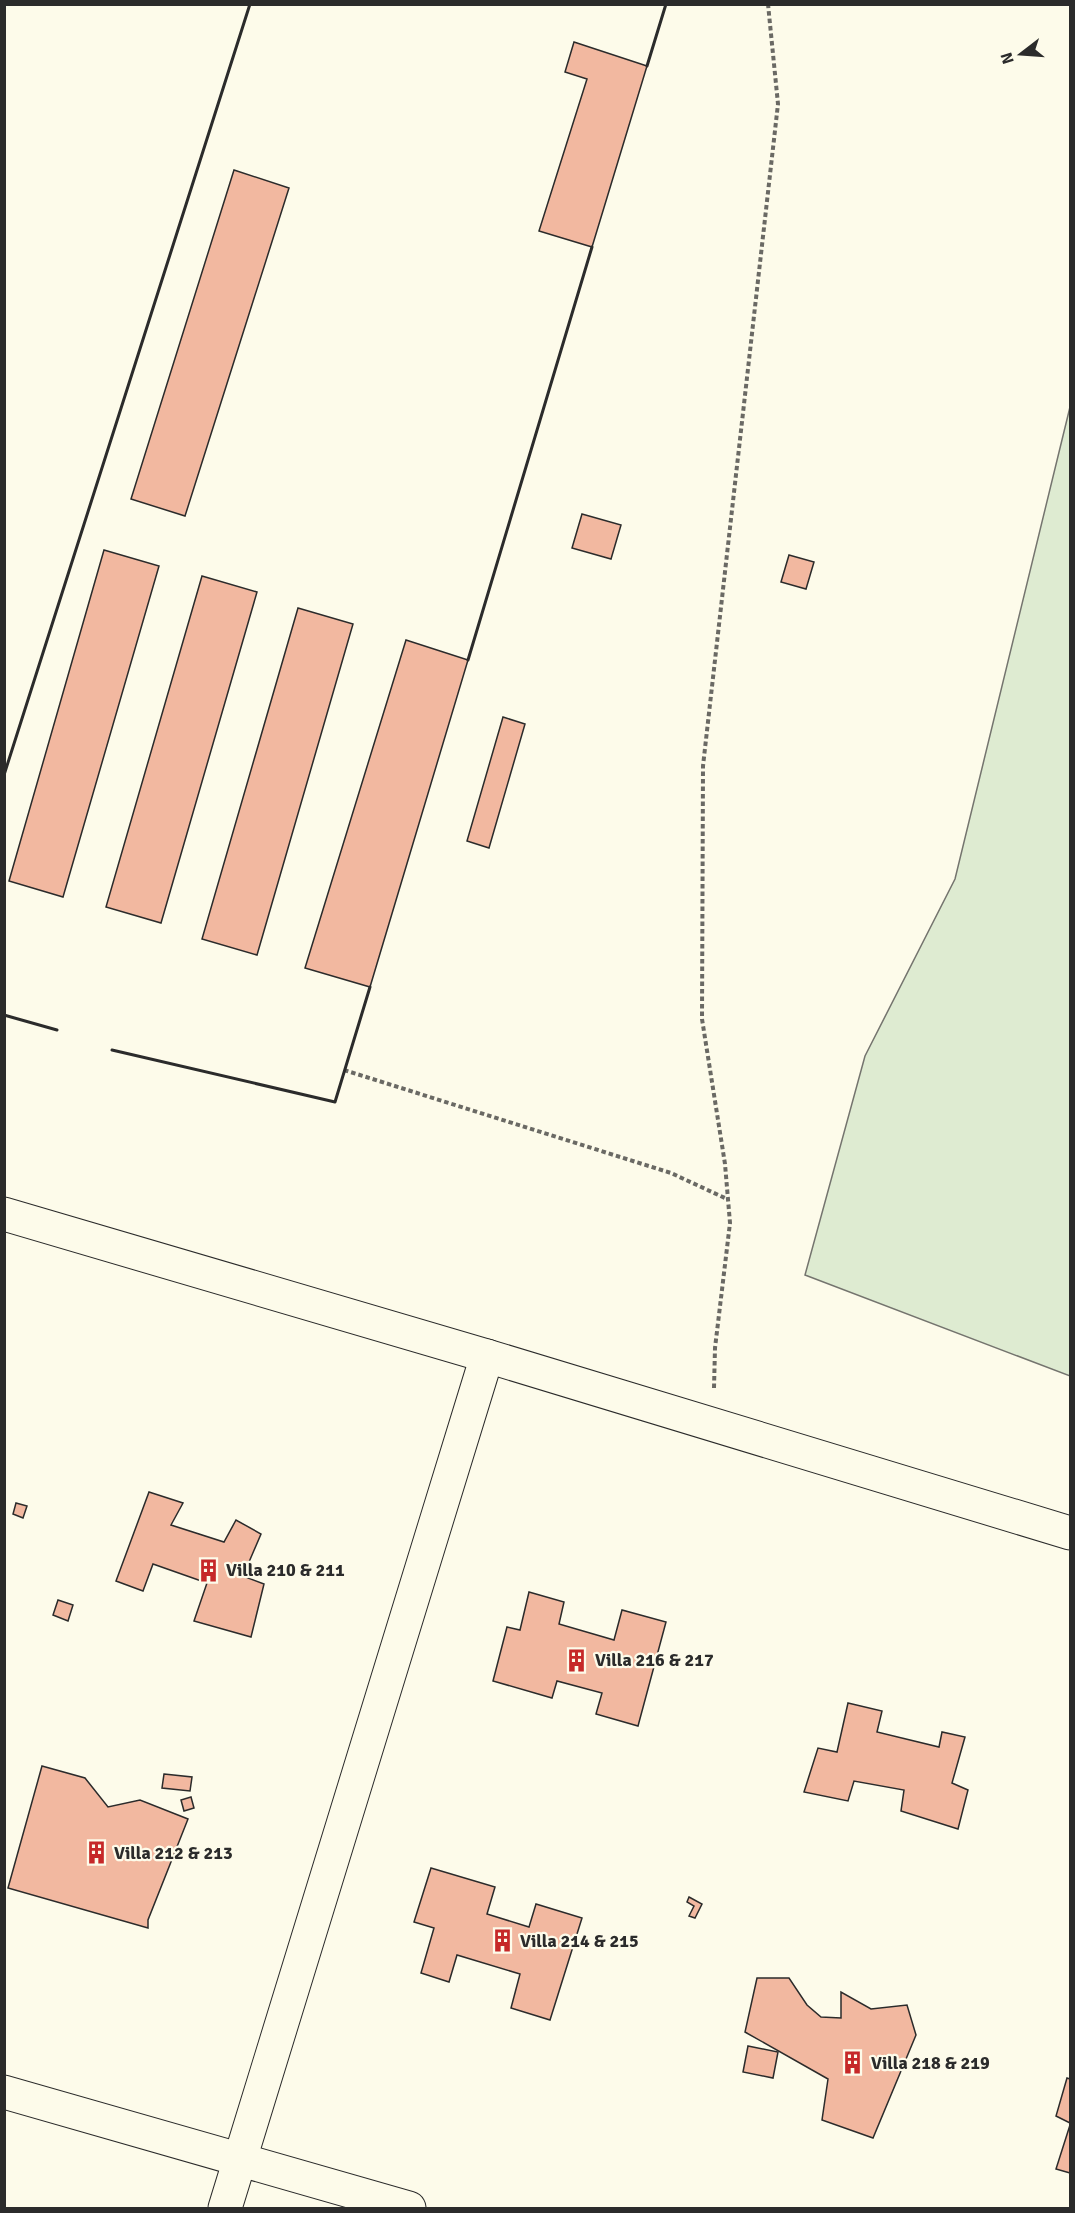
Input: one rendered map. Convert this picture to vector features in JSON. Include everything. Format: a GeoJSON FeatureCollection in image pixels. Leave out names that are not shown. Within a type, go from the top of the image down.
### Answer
{"type":"FeatureCollection","features":[{"type":"Feature","properties":{"kind":"street"},"geometry":{"type":"LineString","coordinates":[[4,1214],[487,1356],[1071,1533]]}},
{"type":"Feature","properties":{"kind":"street"},"geometry":{"type":"LineString","coordinates":[[225,2208],[487,1356]]}},
{"type":"Feature","properties":{"kind":"street"},"geometry":{"type":"LineString","coordinates":[[4,2092],[409,2208]]}},
{"type":"Feature","properties":{"kind":"path"},"geometry":{"type":"LineString","coordinates":[[713,1424],[715,1348],[730,1223],[702,1019],[703,766],[778,104],[768,4]]}},
{"type":"Feature","properties":{"kind":"path"},"geometry":{"type":"LineString","coordinates":[[344,1070],[671,1173],[728,1199]]}},
{"type":"Feature","properties":{"kind":"green space"},"geometry":{"type":"Polygon","coordinates":[[[1070,407],[1070,1376],[805,1275],[865,1056],[955,879],[1070,407]]]}},
{"type":"Feature","properties":{"kind":"building"},"geometry":{"type":"Polygon","coordinates":[[[574,42],[647,66],[592,247],[539,231],[587,79],[565,72],[574,42]]]}},
{"type":"Feature","properties":{"kind":"building"},"geometry":{"type":"Polygon","coordinates":[[[234,170],[289,188],[185,516],[131,499],[234,170]]]}},
{"type":"Feature","properties":{"kind":"building"},"geometry":{"type":"Polygon","coordinates":[[[582,514],[621,525],[611,559],[572,548],[582,514]]]}},
{"type":"Feature","properties":{"kind":"building"},"geometry":{"type":"Polygon","coordinates":[[[104,550],[159,566],[63,897],[9,881],[104,550]]]}},
{"type":"Feature","properties":{"kind":"building"},"geometry":{"type":"Polygon","coordinates":[[[789,555],[814,562],[806,589],[781,582],[789,555]]]}},
{"type":"Feature","properties":{"kind":"building"},"geometry":{"type":"Polygon","coordinates":[[[202,576],[257,592],[161,923],[106,907],[202,576]]]}},
{"type":"Feature","properties":{"kind":"building"},"geometry":{"type":"Polygon","coordinates":[[[298,608],[353,624],[257,955],[202,939],[298,608]]]}},
{"type":"Feature","properties":{"kind":"building"},"geometry":{"type":"Polygon","coordinates":[[[406,640],[468,660],[370,987],[305,968],[406,640]]]}},
{"type":"Feature","properties":{"kind":"building"},"geometry":{"type":"Polygon","coordinates":[[[503,717],[525,724],[489,848],[467,841],[503,717]]]}},
{"type":"Feature","properties":{"kind":"building","name":"Villa 210 & 211"},"geometry":{"type":"Polygon","coordinates":[[[149,1492],[183,1503],[171,1525],[224,1542],[236,1520],[261,1534],[243,1576],[264,1584],[251,1637],[194,1621],[207,1583],[153,1564],[143,1591],[116,1581],[149,1492]]]}},
{"type":"Feature","properties":{"kind":"building"},"geometry":{"type":"Polygon","coordinates":[[[16,1503],[27,1506],[23,1518],[13,1514],[16,1503]]]}},
{"type":"Feature","properties":{"kind":"building","name":"Villa 216 & 217"},"geometry":{"type":"Polygon","coordinates":[[[529,1592],[564,1602],[559,1624],[614,1640],[622,1610],[666,1622],[638,1726],[596,1714],[602,1693],[557,1681],[552,1698],[493,1681],[507,1627],[520,1630],[529,1592]]]}},
{"type":"Feature","properties":{"kind":"building"},"geometry":{"type":"Polygon","coordinates":[[[58,1600],[73,1605],[68,1621],[53,1615],[58,1600]]]}},
{"type":"Feature","properties":{"kind":"building"},"geometry":{"type":"Polygon","coordinates":[[[848,1703],[882,1711],[877,1732],[939,1747],[942,1732],[965,1737],[952,1783],[968,1790],[958,1829],[901,1811],[904,1790],[854,1781],[848,1801],[804,1792],[818,1748],[837,1752],[848,1703]]]}},
{"type":"Feature","properties":{"kind":"building","name":"Villa 212 & 213"},"geometry":{"type":"Polygon","coordinates":[[[42,1766],[85,1778],[108,1807],[140,1800],[188,1819],[148,1920],[148,1928],[8,1888],[42,1766]]]}},
{"type":"Feature","properties":{"kind":"building"},"geometry":{"type":"Polygon","coordinates":[[[164,1774],[192,1777],[190,1791],[162,1788],[164,1774]]]}},
{"type":"Feature","properties":{"kind":"building"},"geometry":{"type":"Polygon","coordinates":[[[191,1797],[194,1808],[184,1811],[181,1800],[191,1797]]]}},
{"type":"Feature","properties":{"kind":"building","name":"Villa 214 & 215"},"geometry":{"type":"Polygon","coordinates":[[[431,1868],[495,1887],[487,1914],[529,1927],[536,1904],[582,1918],[550,2020],[511,2008],[520,1974],[457,1955],[449,1982],[421,1973],[434,1928],[414,1922],[431,1868]]]}},
{"type":"Feature","properties":{"kind":"building"},"geometry":{"type":"Polygon","coordinates":[[[689,1897],[702,1904],[695,1918],[689,1916],[694,1906],[687,1902],[689,1897]]]}},
{"type":"Feature","properties":{"kind":"building","name":"Villa 218 & 219"},"geometry":{"type":"Polygon","coordinates":[[[757,1978],[789,1978],[807,2005],[821,2017],[841,2018],[841,1992],[871,2009],[907,2005],[916,2035],[873,2138],[822,2120],[828,2079],[745,2032],[757,1978]]]}},
{"type":"Feature","properties":{"kind":"building"},"geometry":{"type":"Polygon","coordinates":[[[748,2046],[778,2052],[773,2078],[743,2072],[748,2046]]]}},
{"type":"Feature","properties":{"kind":"building"},"geometry":{"type":"Polygon","coordinates":[[[1067,2078],[1070,2079],[1070,2123],[1056,2116],[1067,2078]]]}},
{"type":"Feature","properties":{"kind":"building"},"geometry":{"type":"Polygon","coordinates":[[[1070,2125],[1070,2173],[1056,2169],[1070,2125]]]}},
{"type":"Feature","properties":{"kind":"wall"},"geometry":{"type":"LineString","coordinates":[[4,775],[250,4]]}},
{"type":"Feature","properties":{"kind":"wall"},"geometry":{"type":"LineString","coordinates":[[647,66],[666,4]]}},
{"type":"Feature","properties":{"kind":"wall"},"geometry":{"type":"LineString","coordinates":[[468,660],[592,247]]}},
{"type":"Feature","properties":{"kind":"wall"},"geometry":{"type":"LineString","coordinates":[[112,1050],[335,1102],[370,987]]}},
{"type":"Feature","properties":{"kind":"wall"},"geometry":{"type":"LineString","coordinates":[[4,1015],[57,1030]]}},
{"type":"Feature","properties":{"kind":"place","name":"Villa 210 & 211"},"geometry":{"type":"Point","coordinates":[208,1570]}},
{"type":"Feature","properties":{"kind":"place","name":"Villa 216 & 217"},"geometry":{"type":"Point","coordinates":[577,1660]}},
{"type":"Feature","properties":{"kind":"place","name":"Villa 212 & 213"},"geometry":{"type":"Point","coordinates":[96,1853]}},
{"type":"Feature","properties":{"kind":"place","name":"Villa 214 & 215"},"geometry":{"type":"Point","coordinates":[502,1941]}},
{"type":"Feature","properties":{"kind":"place","name":"Villa 218 & 219"},"geometry":{"type":"Point","coordinates":[853,2063]}}]}
